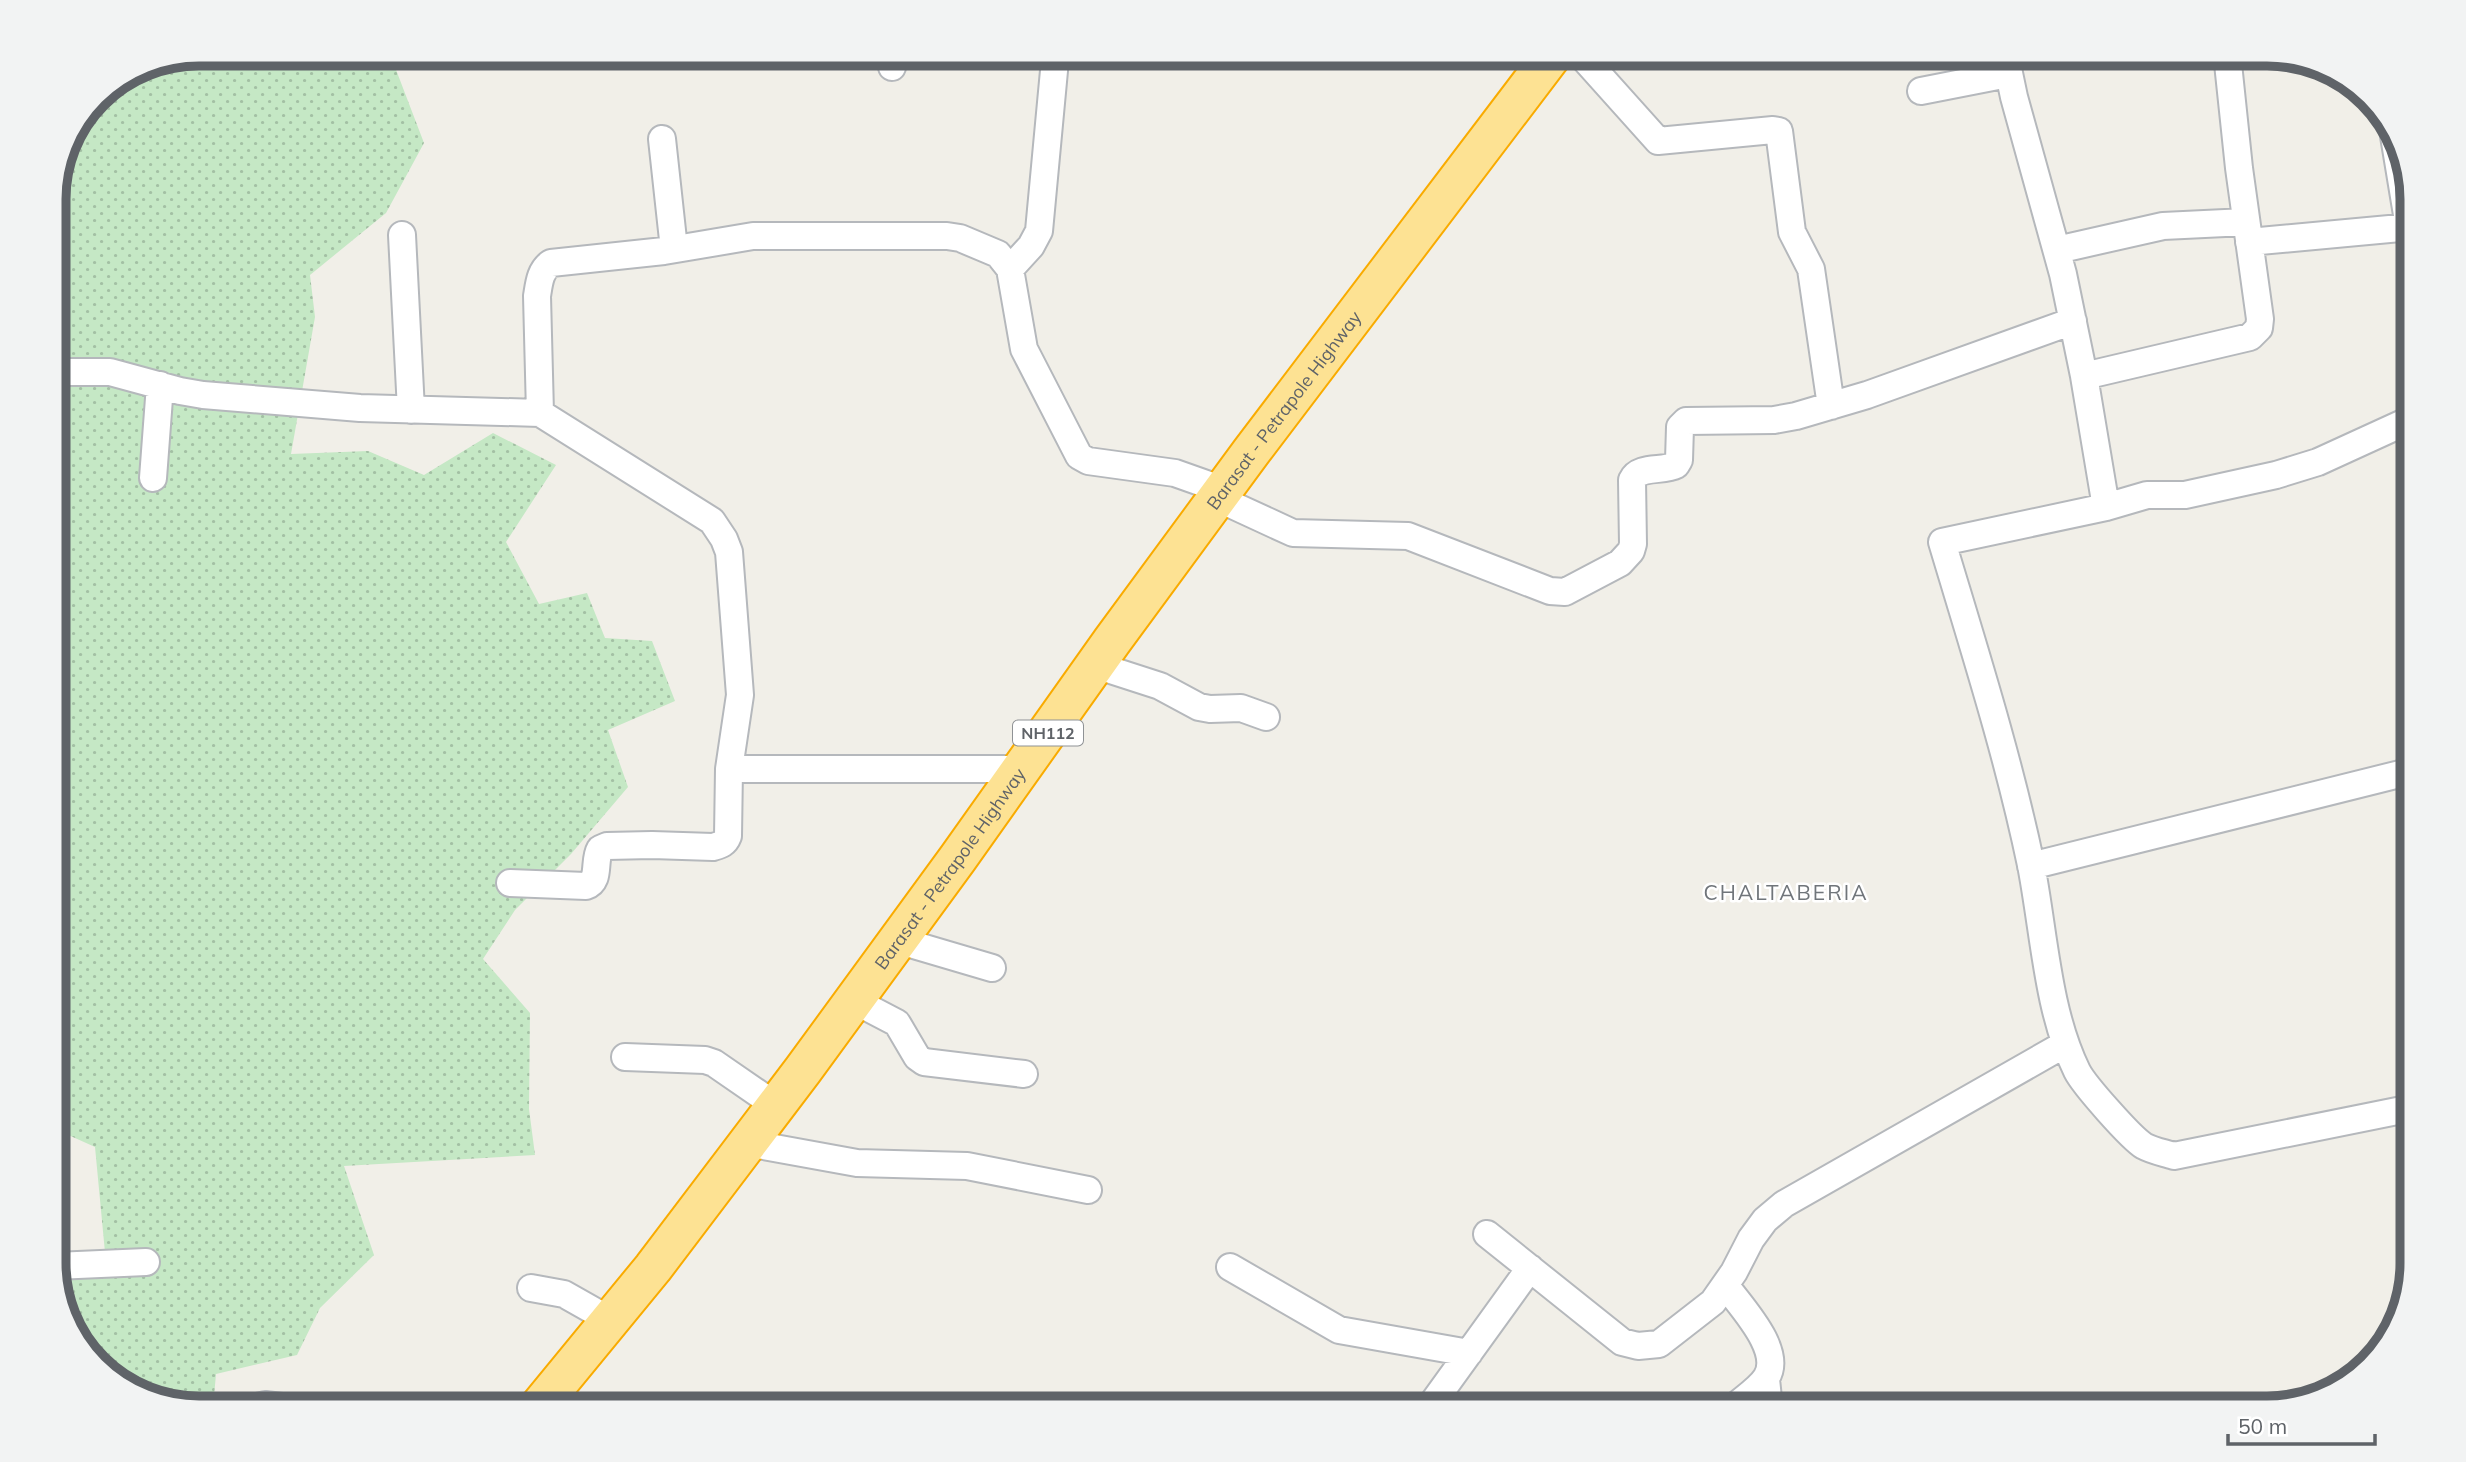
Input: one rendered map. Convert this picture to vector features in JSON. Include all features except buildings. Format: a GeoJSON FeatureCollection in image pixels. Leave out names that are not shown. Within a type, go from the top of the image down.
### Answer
{"type":"FeatureCollection","features":[{"type":"Feature","properties":{"kind":"highway","name":"Barasat - Petrapole Highway"},"geometry":{"type":"LineString","coordinates":[[548,1396],[653,1268],[747,1143],[1220,494],[1544,66]]}},
{"type":"Feature","properties":{"kind":"street"},"geometry":{"type":"LineString","coordinates":[[1591,66],[1658,141],[1779,131],[1792,232],[1811,269],[1830,406]]}},
{"type":"Feature","properties":{"kind":"street"},"geometry":{"type":"LineString","coordinates":[[1920,91],[1999,66]]}},
{"type":"Feature","properties":{"kind":"street"},"geometry":{"type":"LineString","coordinates":[[2007,66],[2057,250],[2084,376],[2106,507]]}},
{"type":"Feature","properties":{"kind":"street"},"geometry":{"type":"LineString","coordinates":[[2084,376],[2255,334],[2260,319],[2231,111],[2228,66]]}},
{"type":"Feature","properties":{"kind":"street"},"geometry":{"type":"LineString","coordinates":[[1010,269],[1031,246],[1039,232],[1054,67]]}},
{"type":"Feature","properties":{"kind":"street"},"geometry":{"type":"LineString","coordinates":[[662,139],[674,249]]}},
{"type":"Feature","properties":{"kind":"street"},"geometry":{"type":"LineString","coordinates":[[2057,250],[2162,226],[2248,232],[2399,227]]}},
{"type":"Feature","properties":{"kind":"street"},"geometry":{"type":"LineString","coordinates":[[540,413],[537,296],[540,278],[546,266],[556,261],[674,249],[768,235],[960,238],[998,254],[1010,269],[1024,349],[1079,456],[1088,461],[1175,473],[1293,533],[1408,536],[1550,591],[1565,592],[1620,564],[1627,557],[1633,544],[1634,475],[1676,466],[1679,460],[1680,427],[1686,421],[1796,416],[2073,321]]}},
{"type":"Feature","properties":{"kind":"street"},"geometry":{"type":"LineString","coordinates":[[402,236],[411,410]]}},
{"type":"Feature","properties":{"kind":"street"},"geometry":{"type":"LineString","coordinates":[[67,372],[110,372],[203,395],[360,408],[540,413],[712,521],[729,552],[740,695],[729,769],[726,841],[713,847],[607,846],[597,854],[594,881],[591,885],[510,883]]}},
{"type":"Feature","properties":{"kind":"street"},"geometry":{"type":"LineString","coordinates":[[153,478],[160,385]]}},
{"type":"Feature","properties":{"kind":"street"},"geometry":{"type":"LineString","coordinates":[[2399,425],[2318,462],[2292,470],[2199,493],[2178,496],[2155,494],[1942,542],[2008,765],[2031,866],[2054,1000],[2065,1044],[2078,1073],[2089,1089],[2143,1145],[2175,1156],[2400,1110]]}},
{"type":"Feature","properties":{"kind":"street"},"geometry":{"type":"LineString","coordinates":[[1095,665],[1160,686],[1199,706],[1210,709],[1245,709],[1266,717]]}},
{"type":"Feature","properties":{"kind":"street"},"geometry":{"type":"LineString","coordinates":[[729,769],[1022,769]]}},
{"type":"Feature","properties":{"kind":"street"},"geometry":{"type":"LineString","coordinates":[[2031,866],[2400,774]]}},
{"type":"Feature","properties":{"kind":"street"},"geometry":{"type":"LineString","coordinates":[[897,940],[992,968]]}},
{"type":"Feature","properties":{"kind":"street"},"geometry":{"type":"LineString","coordinates":[[853,1000],[897,1023],[917,1056],[924,1062],[1024,1074]]}},
{"type":"Feature","properties":{"kind":"street"},"geometry":{"type":"LineString","coordinates":[[1488,1234],[1622,1342],[1638,1346],[1659,1345],[1713,1302],[1726,1286],[1751,1239],[1765,1220],[1784,1204],[2065,1044]]}},
{"type":"Feature","properties":{"kind":"street"},"geometry":{"type":"LineString","coordinates":[[625,1057],[705,1060],[714,1063],[775,1105]]}},
{"type":"Feature","properties":{"kind":"street"},"geometry":{"type":"LineString","coordinates":[[747,1143],[857,1163],[967,1166],[1088,1190]]}},
{"type":"Feature","properties":{"kind":"street"},"geometry":{"type":"LineString","coordinates":[[67,1265],[146,1262]]}},
{"type":"Feature","properties":{"kind":"street"},"geometry":{"type":"LineString","coordinates":[[1230,1267],[1339,1330],[1469,1353]]}},
{"type":"Feature","properties":{"kind":"street"},"geometry":{"type":"LineString","coordinates":[[1438,1396],[1531,1268]]}},
{"type":"Feature","properties":{"kind":"street"},"geometry":{"type":"LineString","coordinates":[[1726,1286],[1766,1342],[1771,1356],[1766,1379],[1747,1396]]}},
{"type":"Feature","properties":{"kind":"street"},"geometry":{"type":"LineString","coordinates":[[531,1288],[564,1294],[610,1320]]}},
{"type":"Feature","properties":{"kind":"street"},"geometry":{"type":"LineString","coordinates":[[1766,1379],[1768,1396]]}},
{"type":"Feature","properties":{"kind":"green space"},"geometry":{"type":"Polygon","coordinates":[[[395,67],[424,143],[386,213],[310,275],[315,317],[291,454],[368,451],[424,475],[493,433],[556,465],[506,542],[539,604],[587,593],[605,638],[652,641],[675,701],[608,730],[628,787],[571,854],[515,910],[483,959],[530,1013],[529,1109],[535,1155],[344,1166],[374,1255],[320,1308],[297,1355],[216,1374],[214,1396],[199,1396],[165,1391],[133,1378],[99,1350],[80,1321],[68,1280],[106,1263],[95,1147],[67,1134],[67,191],[71,165],[84,133],[105,105],[133,84],[173,69],[395,67]]]}},
{"type":"Feature","properties":{"kind":"district","name":"CHALTABERIA"},"geometry":{"type":"Point","coordinates":[1786,892]}}]}
